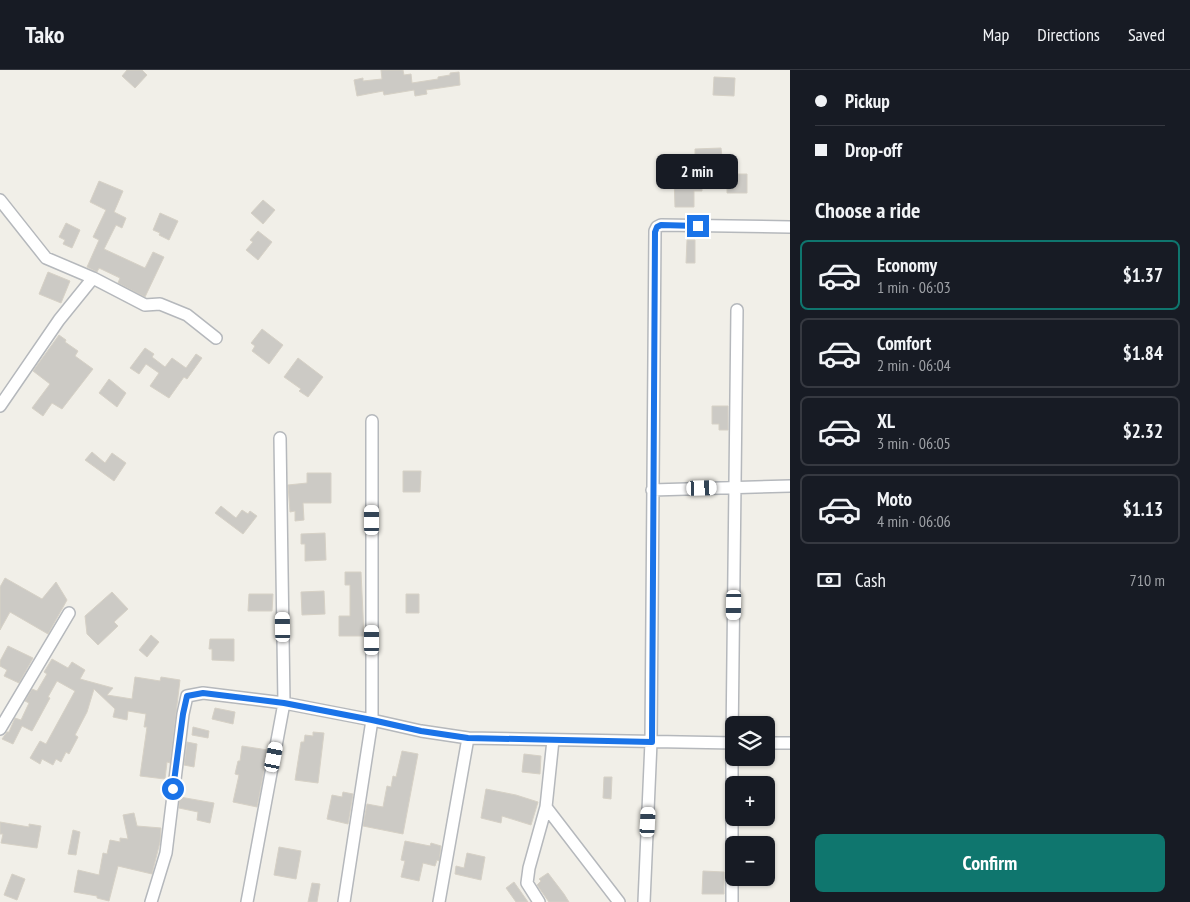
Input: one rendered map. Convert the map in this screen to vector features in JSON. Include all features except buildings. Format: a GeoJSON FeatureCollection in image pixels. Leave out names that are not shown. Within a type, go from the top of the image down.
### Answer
{"type":"FeatureCollection","features":[{"type":"Feature","properties":{"kind":"street"},"geometry":{"type":"LineString","coordinates":[[0,200],[46,258],[93,278],[145,305],[160,304],[187,315],[216,338]]}},
{"type":"Feature","properties":{"kind":"street"},"geometry":{"type":"LineString","coordinates":[[644,902],[652,742],[655,232],[657,227],[661,225],[790,227]]}},
{"type":"Feature","properties":{"kind":"street"},"geometry":{"type":"LineString","coordinates":[[0,406],[59,320],[93,278]]}},
{"type":"Feature","properties":{"kind":"street"},"geometry":{"type":"LineString","coordinates":[[733,716],[737,310]]}},
{"type":"Feature","properties":{"kind":"street"},"geometry":{"type":"LineString","coordinates":[[344,902],[372,720],[372,421]]}},
{"type":"Feature","properties":{"kind":"street"},"geometry":{"type":"LineString","coordinates":[[247,902],[284,703],[280,438]]}},
{"type":"Feature","properties":{"kind":"street"},"geometry":{"type":"LineString","coordinates":[[652,490],[790,486]]}},
{"type":"Feature","properties":{"kind":"street"},"geometry":{"type":"LineString","coordinates":[[0,729],[69,613]]}},
{"type":"Feature","properties":{"kind":"street"},"geometry":{"type":"LineString","coordinates":[[151,902],[166,853],[181,724],[187,696],[203,693],[284,703],[421,731],[468,738],[725,743]]}},
{"type":"Feature","properties":{"kind":"street"},"geometry":{"type":"LineString","coordinates":[[439,902],[468,738]]}},
{"type":"Feature","properties":{"kind":"street"},"geometry":{"type":"LineString","coordinates":[[539,902],[527,883],[529,868],[546,807],[554,740]]}},
{"type":"Feature","properties":{"kind":"street"},"geometry":{"type":"LineString","coordinates":[[775,743],[790,743]]}},
{"type":"Feature","properties":{"kind":"street"},"geometry":{"type":"LineString","coordinates":[[732,902],[733,766]]}},
{"type":"Feature","properties":{"kind":"street"},"geometry":{"type":"LineString","coordinates":[[546,807],[619,902]]}},
{"type":"Feature","properties":{"kind":"route"},"geometry":{"type":"LineString","coordinates":[[173,789],[187,696],[203,693],[284,703],[421,731],[468,738],[652,742],[652,470],[655,232],[657,227],[661,225],[698,226]]}}]}
